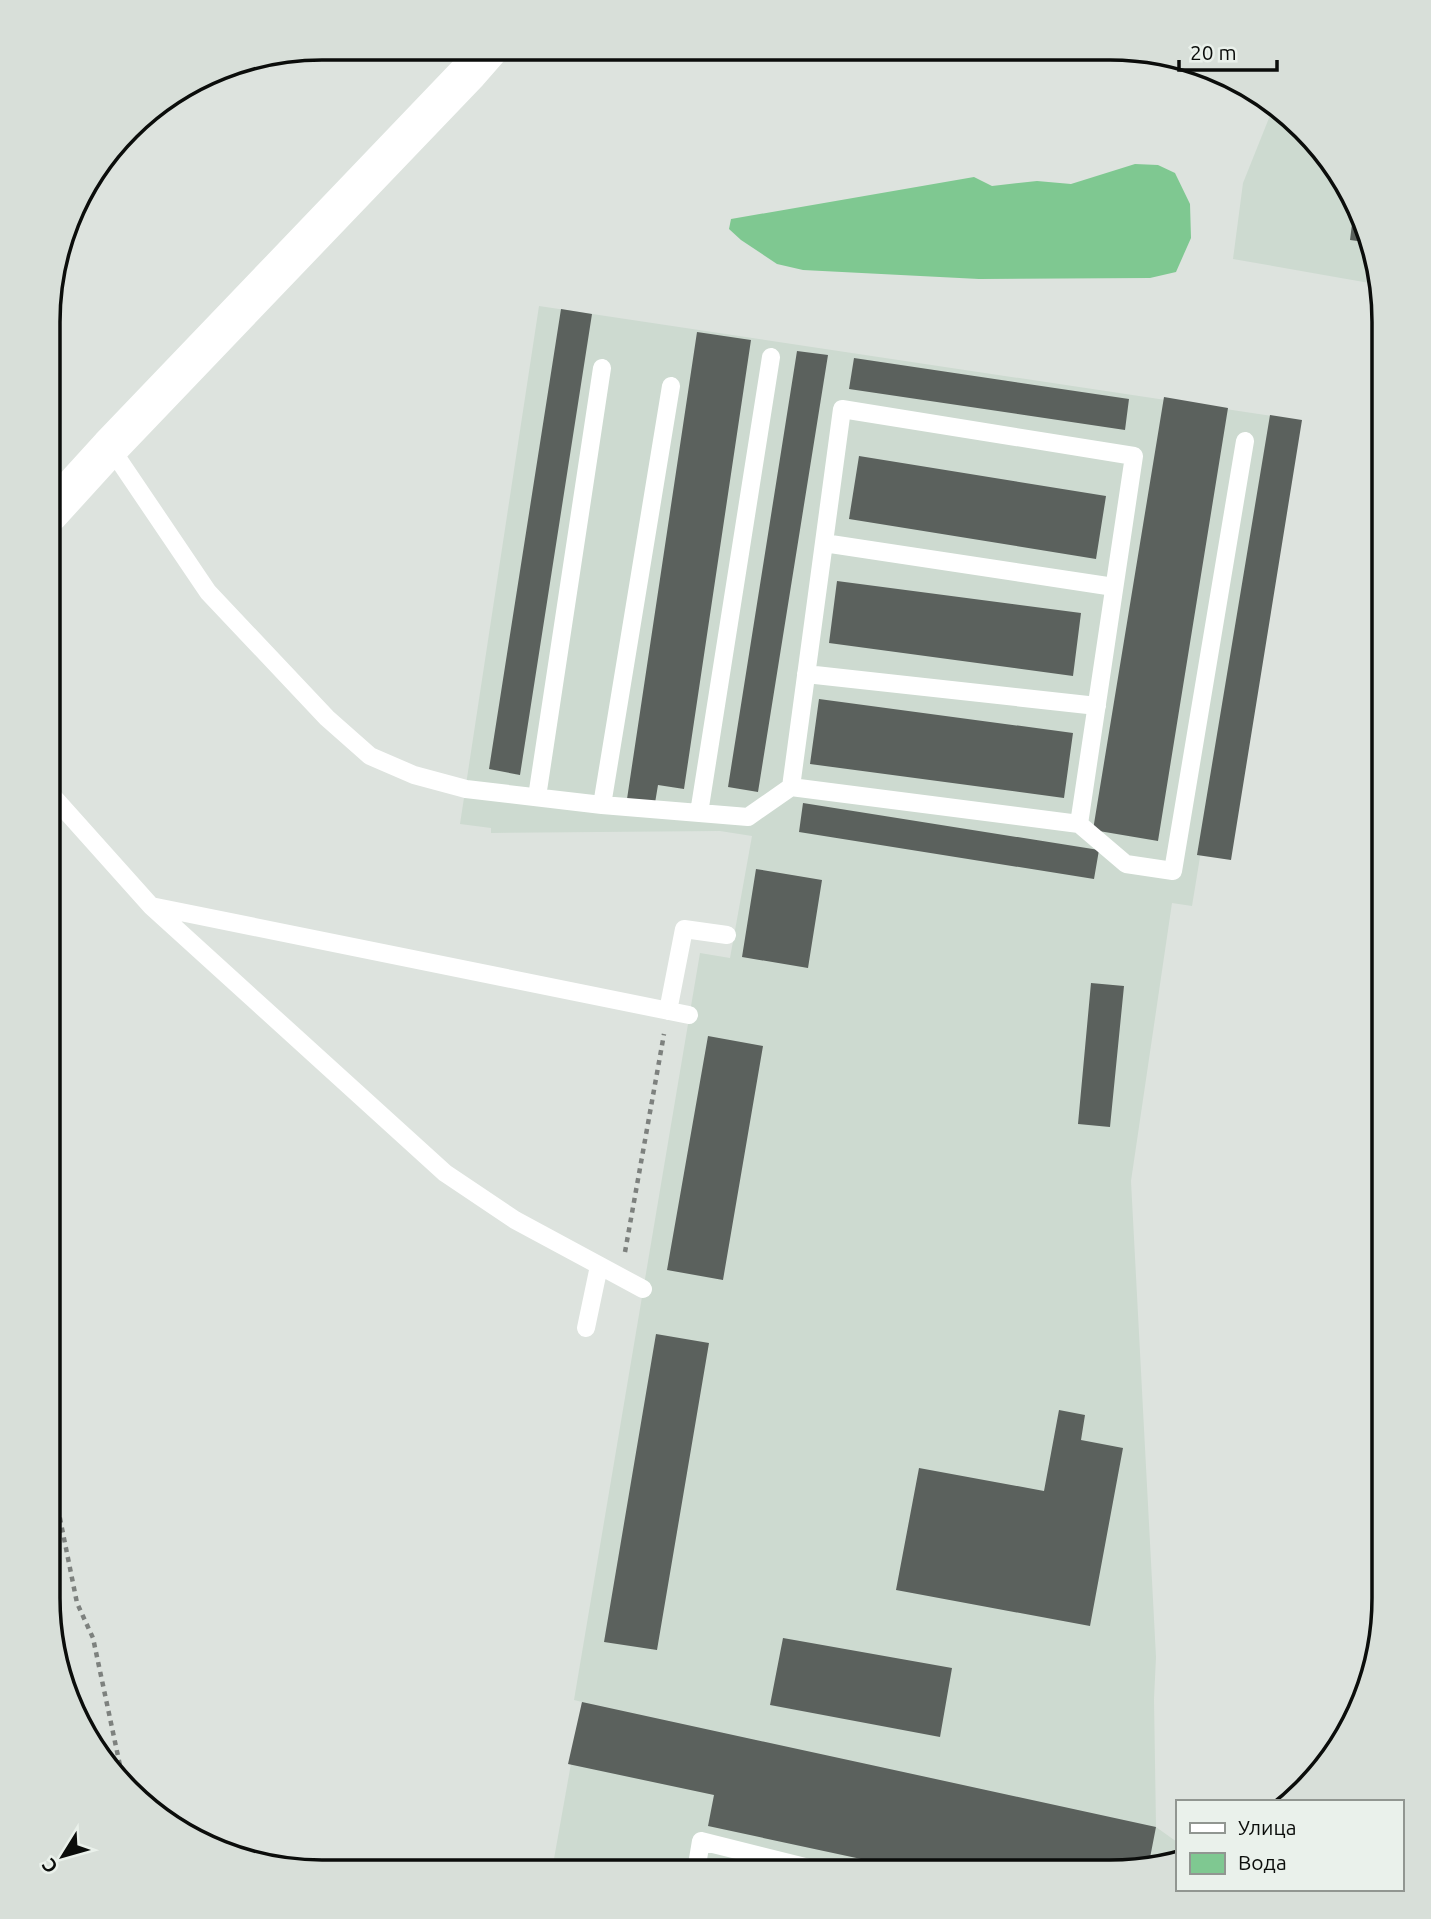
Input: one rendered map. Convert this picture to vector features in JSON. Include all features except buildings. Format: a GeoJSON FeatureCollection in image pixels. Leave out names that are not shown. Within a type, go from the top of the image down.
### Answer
{"type":"FeatureCollection","features":[{"type":"Feature","properties":{"kind":"main road"},"geometry":{"type":"LineString","coordinates":[[60,502],[479,60]]}},
{"type":"Feature","properties":{"kind":"lane"},"geometry":{"type":"LineString","coordinates":[[699,813],[771,357]]}},
{"type":"Feature","properties":{"kind":"lane"},"geometry":{"type":"LineString","coordinates":[[537,797],[603,368]]}},
{"type":"Feature","properties":{"kind":"lane"},"geometry":{"type":"LineString","coordinates":[[603,805],[671,386]]}},
{"type":"Feature","properties":{"kind":"lane"},"geometry":{"type":"LineString","coordinates":[[791,787],[842,408],[1134,456],[1079,824]]}},
{"type":"Feature","properties":{"kind":"lane"},"geometry":{"type":"LineString","coordinates":[[110,447],[208,592],[327,718],[370,756],[414,775],[466,789],[603,805],[748,817],[791,787],[1079,824],[1126,864],[1173,871],[1245,441]]}},
{"type":"Feature","properties":{"kind":"lane"},"geometry":{"type":"LineString","coordinates":[[824,543],[1114,587]]}},
{"type":"Feature","properties":{"kind":"lane"},"geometry":{"type":"LineString","coordinates":[[806,674],[1097,706]]}},
{"type":"Feature","properties":{"kind":"lane"},"geometry":{"type":"LineString","coordinates":[[60,804],[151,906],[445,1173],[515,1220],[643,1289]]}},
{"type":"Feature","properties":{"kind":"lane"},"geometry":{"type":"LineString","coordinates":[[151,906],[689,1015]]}},
{"type":"Feature","properties":{"kind":"lane"},"geometry":{"type":"LineString","coordinates":[[668,1011],[684,929],[727,935]]}},
{"type":"Feature","properties":{"kind":"lane"},"geometry":{"type":"LineString","coordinates":[[586,1328],[599,1266]]}},
{"type":"Feature","properties":{"kind":"lane"},"geometry":{"type":"LineString","coordinates":[[698,1860],[701,1841],[777,1860]]}},
{"type":"Feature","properties":{"kind":"path"},"geometry":{"type":"LineString","coordinates":[[621,1278],[668,1011]]}},
{"type":"Feature","properties":{"kind":"path"},"geometry":{"type":"LineString","coordinates":[[60,1521],[77,1603],[93,1638],[120,1764]]}},
{"type":"Feature","properties":{"kind":"shaded area"},"geometry":{"type":"Polygon","coordinates":[[[1270,115],[1295,136],[1336,191],[1358,238],[1368,283],[1233,259],[1243,183],[1270,115]]]}},
{"type":"Feature","properties":{"kind":"shaded area"},"geometry":{"type":"Polygon","coordinates":[[[539,306],[1272,416],[1192,906],[1172,903],[1131,1181],[1156,1657],[1156,1827],[1176,1841],[1176,1851],[1109,1860],[554,1860],[582,1702],[574,1700],[700,953],[730,958],[752,836],[720,831],[491,833],[491,828],[460,824],[539,306]]]}},
{"type":"Feature","properties":{"kind":"water"},"geometry":{"type":"Polygon","coordinates":[[[1135,164],[1158,165],[1175,173],[1190,204],[1191,238],[1176,272],[1150,278],[979,279],[803,270],[777,264],[729,229],[731,219],[974,177],[992,186],[1037,181],[1071,184],[1135,164]]]}}]}
